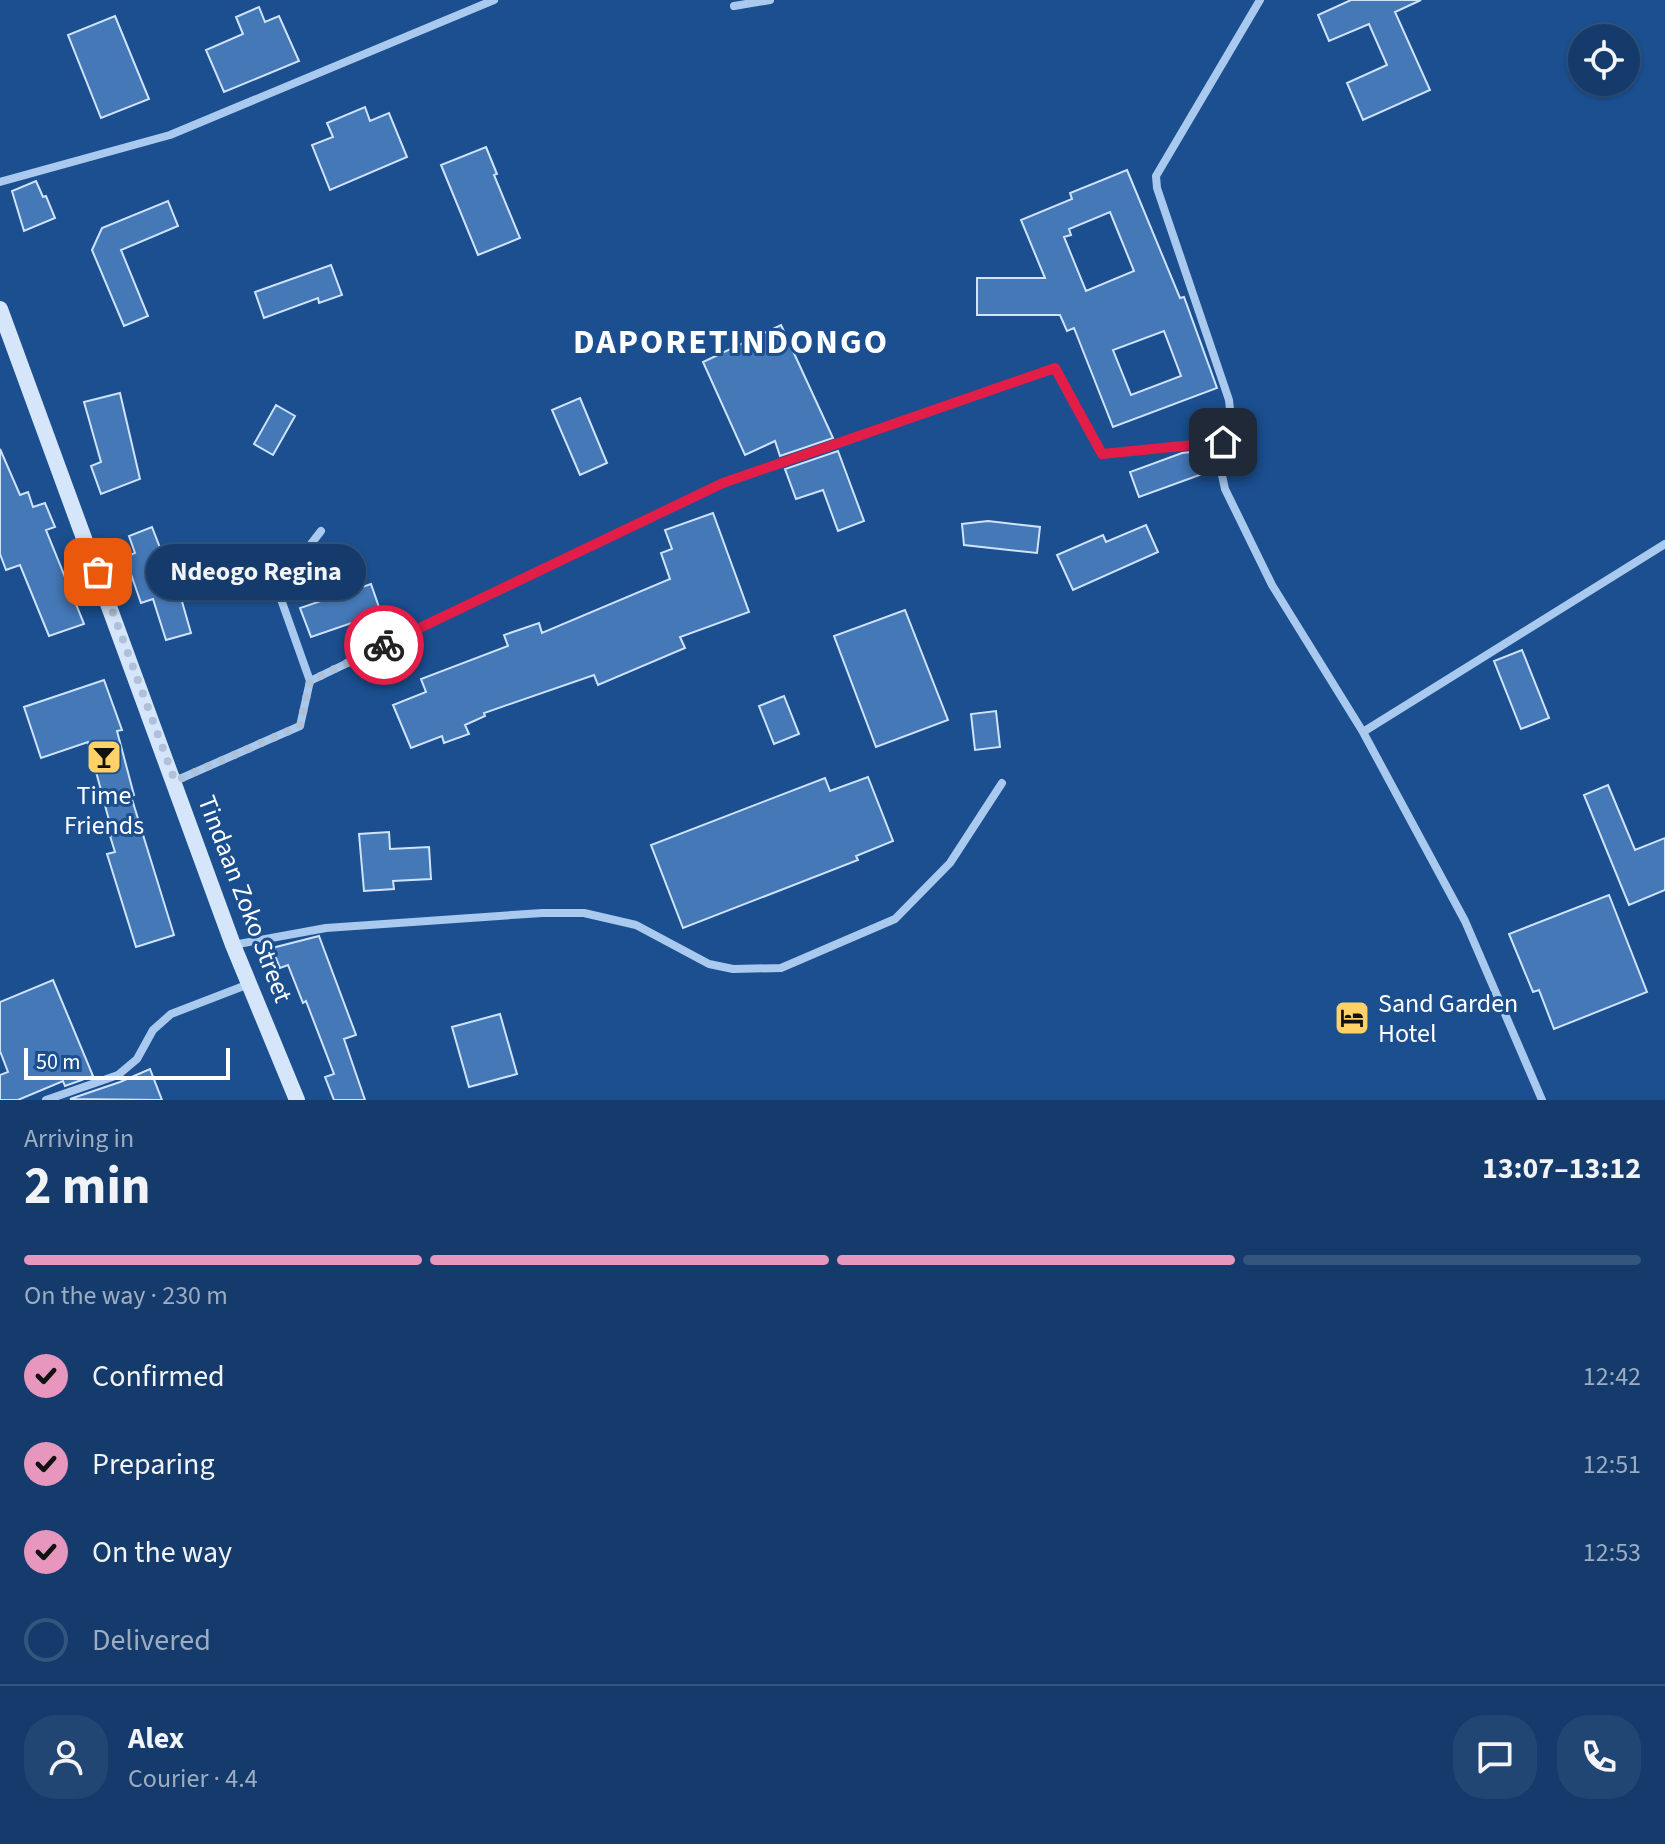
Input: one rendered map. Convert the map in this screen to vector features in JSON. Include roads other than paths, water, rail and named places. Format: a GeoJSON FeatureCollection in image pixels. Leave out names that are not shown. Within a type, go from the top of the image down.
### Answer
{"type":"FeatureCollection","features":[{"type":"Feature","properties":{"kind":"main road","name":"Tindaan Zoko Street"},"geometry":{"type":"LineString","coordinates":[[0,309],[233,945],[297,1100]]}},
{"type":"Feature","properties":{"kind":"street"},"geometry":{"type":"LineString","coordinates":[[0,182],[170,135],[494,0]]}},
{"type":"Feature","properties":{"kind":"street"},"geometry":{"type":"LineString","coordinates":[[734,6],[770,0]]}},
{"type":"Feature","properties":{"kind":"street"},"geometry":{"type":"LineString","coordinates":[[1260,0],[1157,172],[1155,182],[1229,400],[1231,419],[1223,442],[1220,466],[1225,489],[1272,585],[1363,732],[1465,921],[1542,1100]]}},
{"type":"Feature","properties":{"kind":"street"},"geometry":{"type":"LineString","coordinates":[[310,681],[723,483],[1055,368],[1102,454],[1223,442]]}},
{"type":"Feature","properties":{"kind":"street"},"geometry":{"type":"LineString","coordinates":[[175,781],[300,726],[310,681],[277,588],[321,531]]}},
{"type":"Feature","properties":{"kind":"street"},"geometry":{"type":"LineString","coordinates":[[1363,732],[1665,544]]}},
{"type":"Feature","properties":{"kind":"street"},"geometry":{"type":"LineString","coordinates":[[233,945],[326,928],[542,913],[584,913],[636,925],[709,964],[733,969],[781,968],[895,919],[950,863],[1002,783]]}},
{"type":"Feature","properties":{"kind":"street"},"geometry":{"type":"LineString","coordinates":[[46,1100],[118,1075],[137,1059],[153,1030],[171,1014],[250,984]]}},
{"type":"Feature","properties":{"kind":"place","name":"Ndeogo Regina"},"geometry":{"type":"Point","coordinates":[98,572]}},
{"type":"Feature","properties":{"kind":"place","name":"Time Friends"},"geometry":{"type":"Point","coordinates":[104,757]}},
{"type":"Feature","properties":{"kind":"place","name":"Sand Garden Hotel"},"geometry":{"type":"Point","coordinates":[1352,1018]}},
{"type":"Feature","properties":{"kind":"district","name":"DAPORETINDONGO"},"geometry":{"type":"Point","coordinates":[731,342]}}]}
